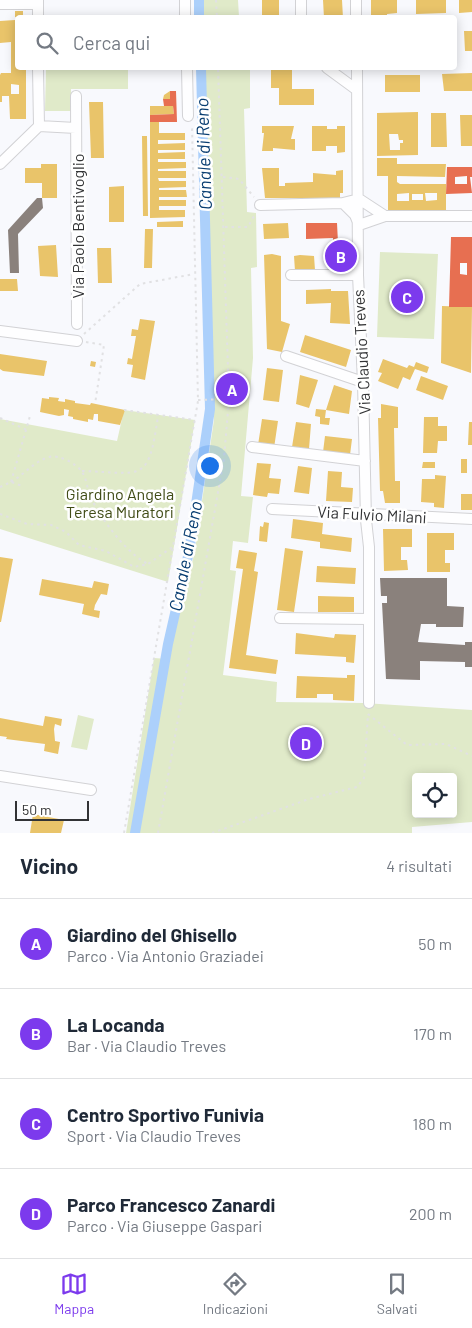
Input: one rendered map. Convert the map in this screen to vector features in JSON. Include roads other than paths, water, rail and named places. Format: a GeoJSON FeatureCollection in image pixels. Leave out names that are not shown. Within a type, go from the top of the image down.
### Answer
{"type":"FeatureCollection","features":[{"type":"Feature","properties":{"kind":"street"},"geometry":{"type":"LineString","coordinates":[[0,4],[3,0]]}},
{"type":"Feature","properties":{"kind":"street"},"geometry":{"type":"LineString","coordinates":[[185,0],[186,15]]}},
{"type":"Feature","properties":{"kind":"street"},"geometry":{"type":"LineString","coordinates":[[301,0],[301,15]]}},
{"type":"Feature","properties":{"kind":"street"},"geometry":{"type":"LineString","coordinates":[[356,0],[356,15]]}},
{"type":"Feature","properties":{"kind":"street"},"geometry":{"type":"LineString","coordinates":[[0,4],[38,2],[38,15]]}},
{"type":"Feature","properties":{"kind":"street"},"geometry":{"type":"LineString","coordinates":[[0,164],[39,126],[38,70]]}},
{"type":"Feature","properties":{"kind":"street"},"geometry":{"type":"LineString","coordinates":[[187,70],[190,120]]}},
{"type":"Feature","properties":{"kind":"street"},"geometry":{"type":"LineString","coordinates":[[330,70],[357,90]]}},
{"type":"Feature","properties":{"kind":"street","name":"Via Claudio Treves"},"geometry":{"type":"LineString","coordinates":[[357,70],[358,275],[366,461],[366,514],[369,547],[369,703]]}},
{"type":"Feature","properties":{"kind":"street","name":"Via Paolo Bentivoglio"},"geometry":{"type":"LineString","coordinates":[[76,96],[77,324]]}},
{"type":"Feature","properties":{"kind":"street"},"geometry":{"type":"LineString","coordinates":[[39,126],[76,128]]}},
{"type":"Feature","properties":{"kind":"street"},"geometry":{"type":"LineString","coordinates":[[260,205],[343,203],[359,199],[385,216]]}},
{"type":"Feature","properties":{"kind":"street"},"geometry":{"type":"LineString","coordinates":[[343,203],[354,214],[359,225],[385,216],[472,216]]}},
{"type":"Feature","properties":{"kind":"street"},"geometry":{"type":"LineString","coordinates":[[290,275],[358,275]]}},
{"type":"Feature","properties":{"kind":"street"},"geometry":{"type":"LineString","coordinates":[[0,330],[76,341]]}},
{"type":"Feature","properties":{"kind":"street"},"geometry":{"type":"LineString","coordinates":[[286,356],[363,382]]}},
{"type":"Feature","properties":{"kind":"street"},"geometry":{"type":"LineString","coordinates":[[252,447],[366,461]]}},
{"type":"Feature","properties":{"kind":"street","name":"Via Fulvio Milani"},"geometry":{"type":"LineString","coordinates":[[272,509],[472,519]]}},
{"type":"Feature","properties":{"kind":"street"},"geometry":{"type":"LineString","coordinates":[[280,618],[368,619]]}},
{"type":"Feature","properties":{"kind":"street"},"geometry":{"type":"LineString","coordinates":[[0,776],[91,790]]}},
{"type":"Feature","properties":{"kind":"waterway","name":"Canale di Reno"},"geometry":{"type":"LineString","coordinates":[[199,0],[199,15]]}},
{"type":"Feature","properties":{"kind":"waterway","name":"Canale di Reno"},"geometry":{"type":"LineString","coordinates":[[135,833],[168,644],[189,552],[210,409],[201,70]]}},
{"type":"Feature","properties":{"kind":"place","name":"La Locanda"},"geometry":{"type":"Point","coordinates":[341,256]}},
{"type":"Feature","properties":{"kind":"place","name":"Centro Sportivo Funivia"},"geometry":{"type":"Point","coordinates":[407,297]}},
{"type":"Feature","properties":{"kind":"place","name":"Giardino del Ghisello"},"geometry":{"type":"Point","coordinates":[232,389]}},
{"type":"Feature","properties":{"kind":"place","name":"Parco Francesco Zanardi"},"geometry":{"type":"Point","coordinates":[306,743]}},
{"type":"Feature","properties":{"kind":"park label","name":"Giardino Angela Teresa Muratori"},"geometry":{"type":"Point","coordinates":[120,502]}}]}
